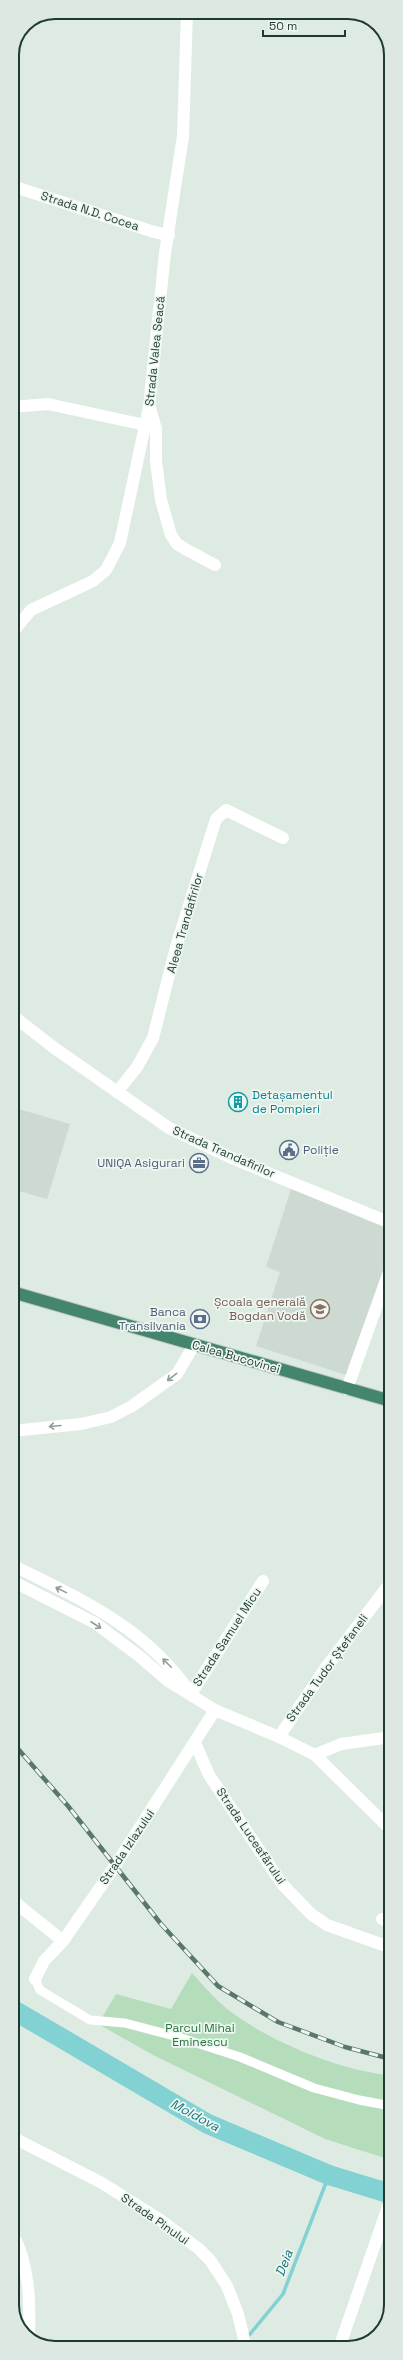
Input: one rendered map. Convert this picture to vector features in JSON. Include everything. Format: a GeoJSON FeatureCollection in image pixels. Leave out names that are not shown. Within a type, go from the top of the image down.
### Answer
{"type":"FeatureCollection","features":[{"type":"Feature","properties":{"kind":"highway","name":"Calea Bucovinei"},"geometry":{"type":"LineString","coordinates":[[19,1294],[384,1399]]}},
{"type":"Feature","properties":{"kind":"street","name":"Strada Valea Seacă"},"geometry":{"type":"LineString","coordinates":[[19,625],[31,610],[93,582],[106,570],[120,544],[150,407],[165,253],[169,235],[183,136],[187,19]]}},
{"type":"Feature","properties":{"kind":"street","name":"Strada N.D. Cocea"},"geometry":{"type":"LineString","coordinates":[[19,188],[154,232],[169,235]]}},
{"type":"Feature","properties":{"kind":"street"},"geometry":{"type":"LineString","coordinates":[[19,406],[48,404],[145,425]]}},
{"type":"Feature","properties":{"kind":"street"},"geometry":{"type":"LineString","coordinates":[[150,407],[156,429],[156,461],[162,500],[171,535],[177,544],[215,565]]}},
{"type":"Feature","properties":{"kind":"street","name":"Aleea Trandafirilor"},"geometry":{"type":"LineString","coordinates":[[116,1092],[137,1067],[153,1038],[176,947],[216,819],[226,810],[283,838]]}},
{"type":"Feature","properties":{"kind":"street","name":"Strada Trandafirilor"},"geometry":{"type":"LineString","coordinates":[[19,1020],[116,1092],[169,1128],[204,1146],[384,1220]]}},
{"type":"Feature","properties":{"kind":"street"},"geometry":{"type":"LineString","coordinates":[[347,1389],[384,1286]]}},
{"type":"Feature","properties":{"kind":"street"},"geometry":{"type":"LineString","coordinates":[[19,1430],[81,1424],[111,1417],[132,1406],[177,1374],[194,1345]]}},
{"type":"Feature","properties":{"kind":"street"},"geometry":{"type":"LineString","coordinates":[[19,1569],[101,1610],[126,1628],[147,1644],[175,1672],[190,1694]]}},
{"type":"Feature","properties":{"kind":"street","name":"Strada Samuel Micu"},"geometry":{"type":"LineString","coordinates":[[190,1694],[263,1581]]}},
{"type":"Feature","properties":{"kind":"street"},"geometry":{"type":"LineString","coordinates":[[19,1585],[95,1623],[139,1656],[168,1681],[215,1710],[279,1737],[315,1755],[384,1823]]}},
{"type":"Feature","properties":{"kind":"street","name":"Strada Tudor Ștefaneli"},"geometry":{"type":"LineString","coordinates":[[279,1737],[324,1670],[384,1591]]}},
{"type":"Feature","properties":{"kind":"street","name":"Strada Izlazului"},"geometry":{"type":"LineString","coordinates":[[34,1979],[44,1961],[63,1941],[120,1859],[215,1710]]}},
{"type":"Feature","properties":{"kind":"street"},"geometry":{"type":"LineString","coordinates":[[315,1755],[341,1744],[384,1738]]}},
{"type":"Feature","properties":{"kind":"street","name":"Strada Luceafărului"},"geometry":{"type":"LineString","coordinates":[[195,1743],[212,1780],[282,1884],[311,1914],[327,1925],[384,1945]]}},
{"type":"Feature","properties":{"kind":"street"},"geometry":{"type":"LineString","coordinates":[[19,1906],[63,1941]]}},
{"type":"Feature","properties":{"kind":"street"},"geometry":{"type":"LineString","coordinates":[[34,1979],[40,1990],[90,2020],[125,2023],[178,2037],[240,2057],[314,2088],[359,2100],[384,2105]]}},
{"type":"Feature","properties":{"kind":"street","name":"Strada Pinului"},"geometry":{"type":"LineString","coordinates":[[19,2141],[102,2183],[162,2221],[199,2249],[210,2260],[227,2286],[243,2330],[245,2341]]}},
{"type":"Feature","properties":{"kind":"street"},"geometry":{"type":"LineString","coordinates":[[340,2341],[384,2218]]}},
{"type":"Feature","properties":{"kind":"street"},"geometry":{"type":"LineString","coordinates":[[19,2258],[30,2294],[29,2330]]}},
{"type":"Feature","properties":{"kind":"shaded area"},"geometry":{"type":"Polygon","coordinates":[[[19,1109],[70,1124],[47,1199],[19,1191],[19,1109]]]}},
{"type":"Feature","properties":{"kind":"shaded area","name":"Școala generală Bogdan Vodă"},"geometry":{"type":"Polygon","coordinates":[[[291,1189],[384,1227],[384,1268],[349,1376],[256,1346],[280,1272],[266,1267],[291,1189]]]}},
{"type":"Feature","properties":{"kind":"green space","name":"Parcul Mihai Eminescu"},"geometry":{"type":"Polygon","coordinates":[[[192,1973],[226,2008],[262,2032],[327,2061],[371,2073],[384,2074],[384,2158],[325,2139],[153,2055],[98,2024],[116,1994],[171,2009],[192,1973]]]}},
{"type":"Feature","properties":{"kind":"waterway","name":"Moldova"},"geometry":{"type":"LineString","coordinates":[[19,2013],[208,2124],[329,2175],[384,2192]]}},
{"type":"Feature","properties":{"kind":"waterway","name":"Deia"},"geometry":{"type":"LineString","coordinates":[[246,2339],[283,2294],[329,2175]]}},
{"type":"Feature","properties":{"kind":"railway"},"geometry":{"type":"LineString","coordinates":[[19,1750],[68,1806],[161,1924],[218,1986],[278,2022],[345,2047],[384,2057]]}},
{"type":"Feature","properties":{"kind":"place","name":"Detașamentul de Pompieri"},"geometry":{"type":"Point","coordinates":[238,1102]}},
{"type":"Feature","properties":{"kind":"place","name":"Poliție"},"geometry":{"type":"Point","coordinates":[289,1150]}},
{"type":"Feature","properties":{"kind":"place","name":"UNIQA Asigurari"},"geometry":{"type":"Point","coordinates":[199,1163]}},
{"type":"Feature","properties":{"kind":"place","name":"Școala generală Bogdan Vodă"},"geometry":{"type":"Point","coordinates":[320,1309]}},
{"type":"Feature","properties":{"kind":"place","name":"Banca Transilvania"},"geometry":{"type":"Point","coordinates":[200,1319]}}]}
